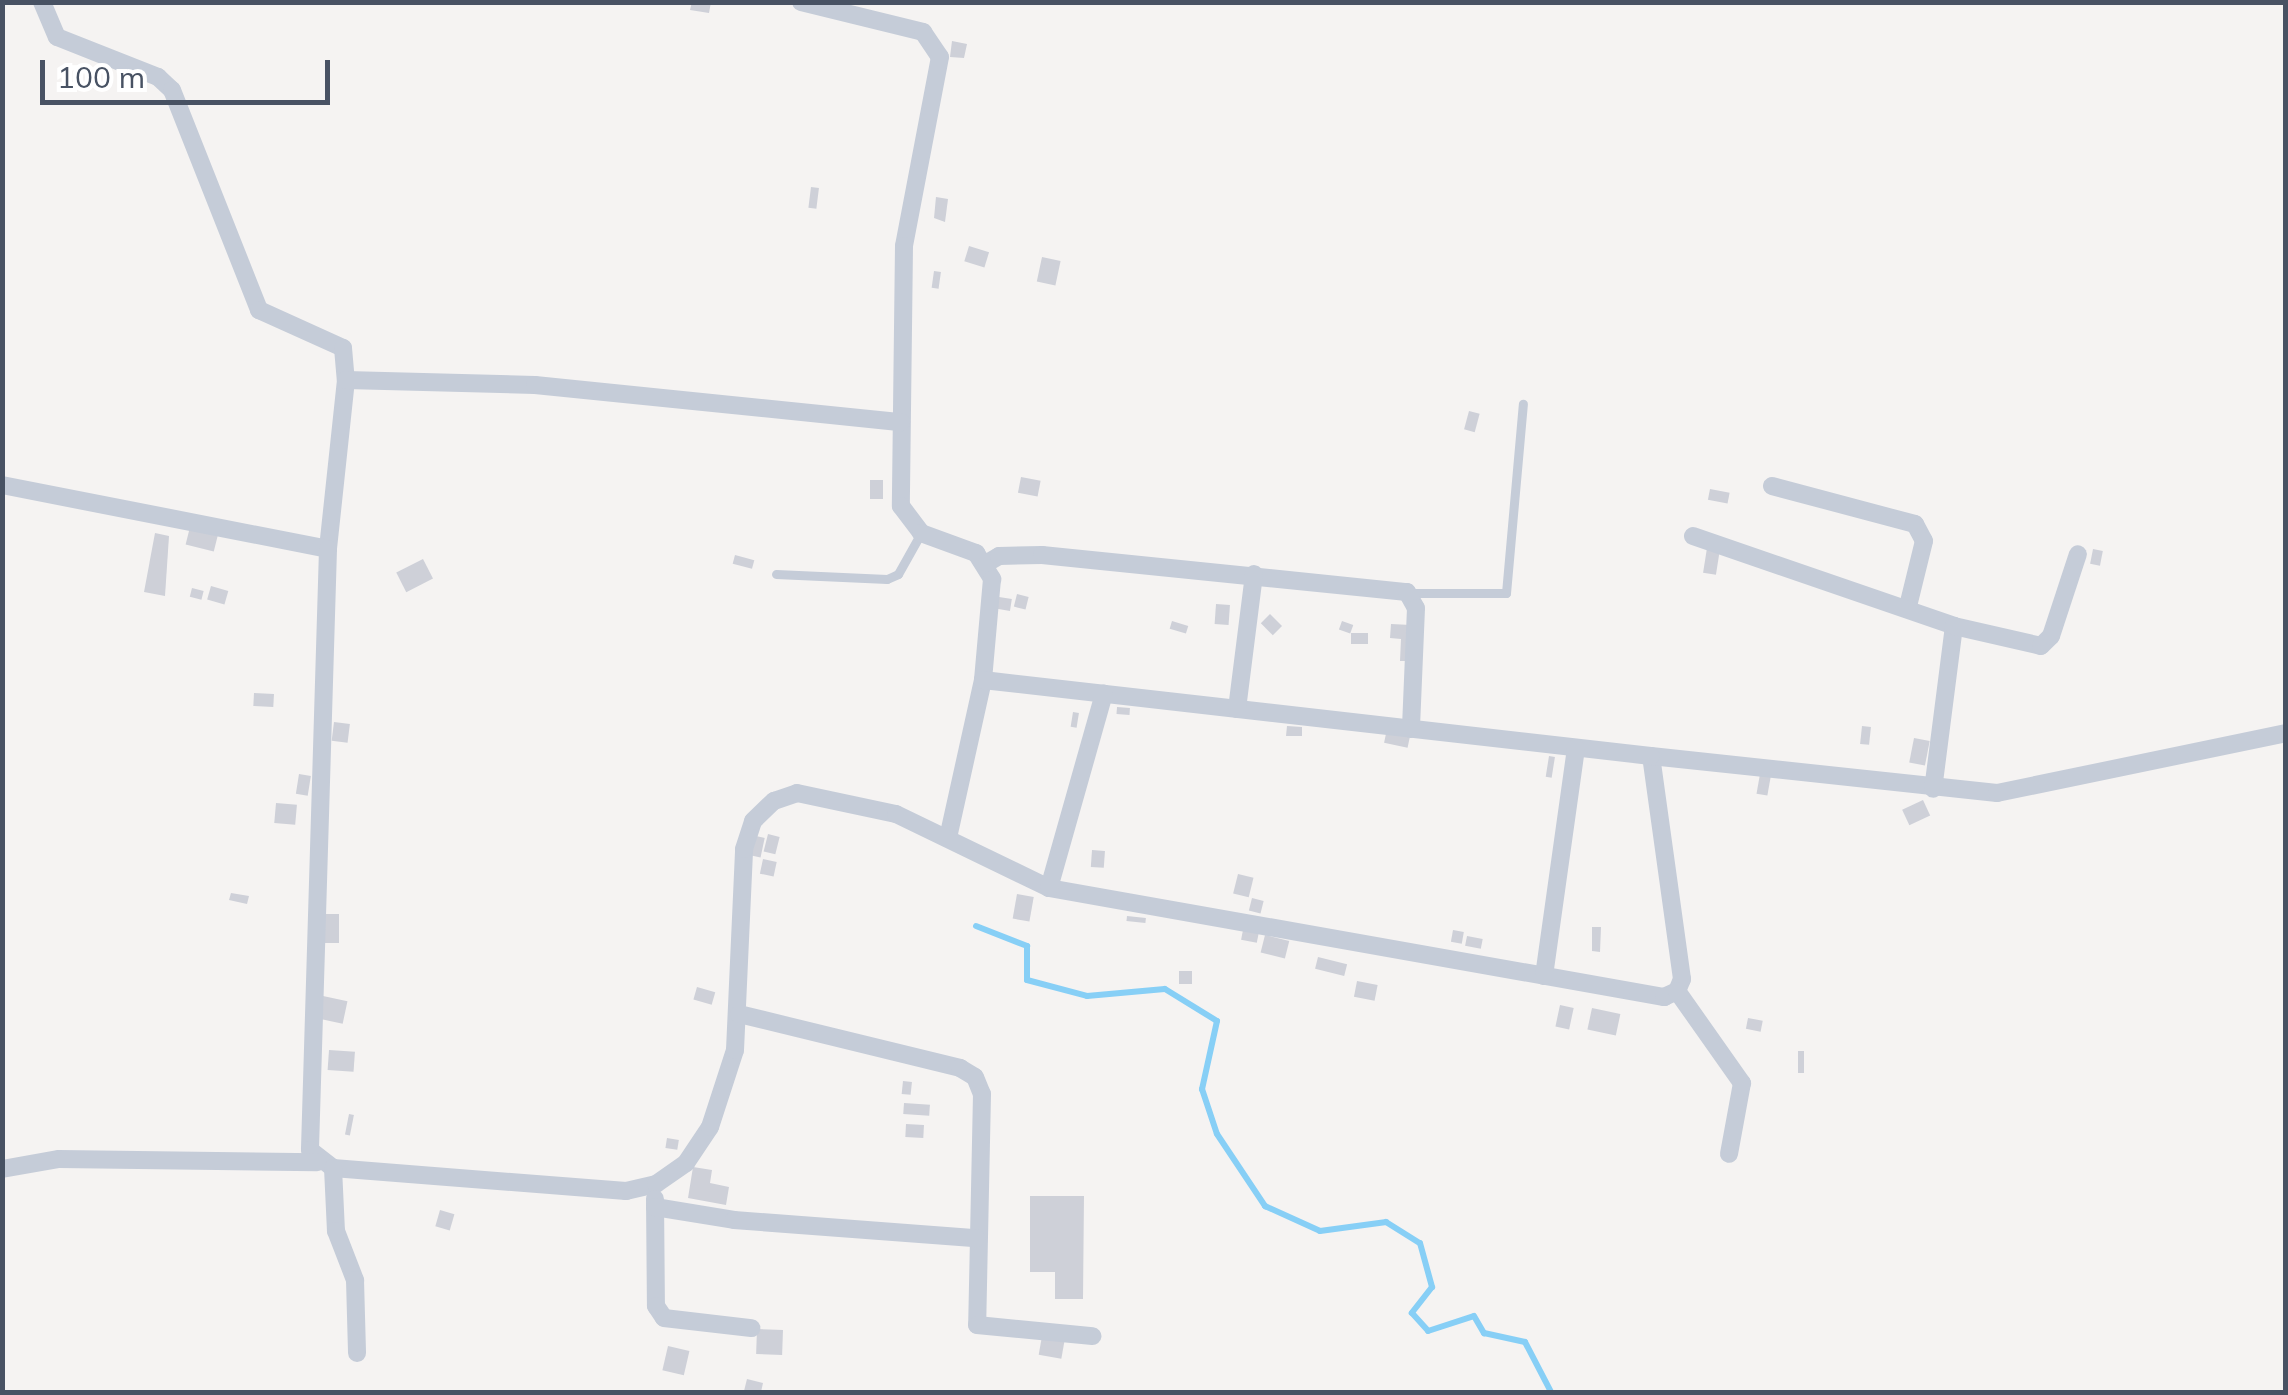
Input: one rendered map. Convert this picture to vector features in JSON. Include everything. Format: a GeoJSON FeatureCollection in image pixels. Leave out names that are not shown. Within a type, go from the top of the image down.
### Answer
{"type":"FeatureCollection","features":[{"type":"Feature","properties":{"kind":"street"},"geometry":{"type":"LineString","coordinates":[[42,2],[57,37],[158,78],[172,90],[259,310],[343,348],[346,380],[328,549],[315,824],[310,1150],[325,1165],[336,1231],[354,1280],[358,1353]]}},
{"type":"Feature","properties":{"kind":"street"},"geometry":{"type":"LineString","coordinates":[[802,2],[923,32],[940,58],[906,232],[901,506],[921,532],[987,563],[992,579],[983,680],[948,838]]}},
{"type":"Feature","properties":{"kind":"street"},"geometry":{"type":"LineString","coordinates":[[346,380],[535,385],[902,422]]}},
{"type":"Feature","properties":{"kind":"street"},"geometry":{"type":"LineString","coordinates":[[2,485],[328,549]]}},
{"type":"Feature","properties":{"kind":"street"},"geometry":{"type":"LineString","coordinates":[[1772,486],[1908,519],[1920,528],[1924,541],[1908,606]]}},
{"type":"Feature","properties":{"kind":"street"},"geometry":{"type":"LineString","coordinates":[[1693,536],[1908,606],[1954,626],[2041,646],[2051,636],[2078,554]]}},
{"type":"Feature","properties":{"kind":"street"},"geometry":{"type":"LineString","coordinates":[[987,563],[1000,556],[1042,555],[1407,592],[1416,608],[1412,729]]}},
{"type":"Feature","properties":{"kind":"street"},"geometry":{"type":"LineString","coordinates":[[1237,709],[1254,574]]}},
{"type":"Feature","properties":{"kind":"street"},"geometry":{"type":"LineString","coordinates":[[1933,789],[1954,626]]}},
{"type":"Feature","properties":{"kind":"street"},"geometry":{"type":"LineString","coordinates":[[983,680],[1933,789],[2033,790],[2286,734]]}},
{"type":"Feature","properties":{"kind":"street"},"geometry":{"type":"LineString","coordinates":[[1049,888],[1104,694]]}},
{"type":"Feature","properties":{"kind":"street"},"geometry":{"type":"LineString","coordinates":[[1544,976],[1576,748]]}},
{"type":"Feature","properties":{"kind":"street"},"geometry":{"type":"LineString","coordinates":[[2,1169],[59,1159],[325,1165],[626,1191],[656,1184],[686,1163],[710,1127],[735,1050],[744,849],[753,821],[786,797],[830,796],[869,804],[1049,888],[1664,998],[1678,991],[1682,979],[1651,756]]}},
{"type":"Feature","properties":{"kind":"street"},"geometry":{"type":"LineString","coordinates":[[1678,991],[1742,1082],[1728,1154]]}},
{"type":"Feature","properties":{"kind":"street"},"geometry":{"type":"LineString","coordinates":[[738,1014],[960,1068],[974,1077],[982,1094],[977,1325],[1092,1336]]}},
{"type":"Feature","properties":{"kind":"street"},"geometry":{"type":"LineString","coordinates":[[656,1184],[656,1306],[664,1318],[750,1328]]}},
{"type":"Feature","properties":{"kind":"street"},"geometry":{"type":"LineString","coordinates":[[655,1207],[734,1220],[976,1238]]}},
{"type":"Feature","properties":{"kind":"lane"},"geometry":{"type":"LineString","coordinates":[[1407,592],[1506,593],[1523,404]]}},
{"type":"Feature","properties":{"kind":"lane"},"geometry":{"type":"LineString","coordinates":[[776,574],[887,579],[898,574],[921,532]]}},
{"type":"Feature","properties":{"kind":"building"},"geometry":{"type":"Polygon","coordinates":[[[692,2],[711,2],[709,13],[690,10],[692,2]]]}},
{"type":"Feature","properties":{"kind":"building"},"geometry":{"type":"Polygon","coordinates":[[[952,41],[967,44],[964,58],[950,57],[952,41]]]}},
{"type":"Feature","properties":{"kind":"building"},"geometry":{"type":"Polygon","coordinates":[[[811,187],[819,188],[816,209],[808,208],[811,187]]]}},
{"type":"Feature","properties":{"kind":"building"},"geometry":{"type":"Polygon","coordinates":[[[936,197],[948,199],[945,222],[934,218],[936,197]]]}},
{"type":"Feature","properties":{"kind":"building"},"geometry":{"type":"Polygon","coordinates":[[[969,246],[989,252],[984,267],[964,261],[969,246]]]}},
{"type":"Feature","properties":{"kind":"building"},"geometry":{"type":"Polygon","coordinates":[[[1042,257],[1061,261],[1055,285],[1037,281],[1042,257]]]}},
{"type":"Feature","properties":{"kind":"building"},"geometry":{"type":"Polygon","coordinates":[[[934,271],[941,272],[939,289],[932,288],[934,271]]]}},
{"type":"Feature","properties":{"kind":"building"},"geometry":{"type":"Polygon","coordinates":[[[1469,411],[1480,414],[1475,432],[1464,429],[1469,411]]]}},
{"type":"Feature","properties":{"kind":"building"},"geometry":{"type":"Polygon","coordinates":[[[1021,477],[1041,481],[1038,497],[1018,493],[1021,477]]]}},
{"type":"Feature","properties":{"kind":"building"},"geometry":{"type":"Polygon","coordinates":[[[870,480],[883,480],[883,499],[870,499],[870,480]]]}},
{"type":"Feature","properties":{"kind":"building"},"geometry":{"type":"Polygon","coordinates":[[[1710,489],[1730,493],[1728,504],[1708,500],[1710,489]]]}},
{"type":"Feature","properties":{"kind":"building"},"geometry":{"type":"Polygon","coordinates":[[[190,527],[218,534],[214,551],[186,544],[190,527]]]}},
{"type":"Feature","properties":{"kind":"building"},"geometry":{"type":"Polygon","coordinates":[[[155,533],[169,536],[165,596],[144,592],[155,533]]]}},
{"type":"Feature","properties":{"kind":"building"},"geometry":{"type":"Polygon","coordinates":[[[1707,548],[1720,550],[1716,575],[1703,573],[1707,548]]]}},
{"type":"Feature","properties":{"kind":"building"},"geometry":{"type":"Polygon","coordinates":[[[2093,549],[2103,551],[2100,566],[2090,564],[2093,549]]]}},
{"type":"Feature","properties":{"kind":"building"},"geometry":{"type":"Polygon","coordinates":[[[735,555],[754,560],[752,569],[733,564],[735,555]]]}},
{"type":"Feature","properties":{"kind":"building"},"geometry":{"type":"Polygon","coordinates":[[[423,559],[433,579],[406,592],[396,573],[423,559]]]}},
{"type":"Feature","properties":{"kind":"building"},"geometry":{"type":"Polygon","coordinates":[[[211,586],[228,591],[224,604],[207,599],[211,586]]]}},
{"type":"Feature","properties":{"kind":"building"},"geometry":{"type":"Polygon","coordinates":[[[192,588],[204,591],[201,600],[190,597],[192,588]]]}},
{"type":"Feature","properties":{"kind":"building"},"geometry":{"type":"Polygon","coordinates":[[[1017,594],[1029,597],[1025,610],[1014,607],[1017,594]]]}},
{"type":"Feature","properties":{"kind":"building"},"geometry":{"type":"Polygon","coordinates":[[[999,597],[1012,599],[1010,611],[997,609],[999,597]]]}},
{"type":"Feature","properties":{"kind":"building"},"geometry":{"type":"Polygon","coordinates":[[[1216,604],[1230,605],[1229,625],[1215,624],[1216,604]]]}},
{"type":"Feature","properties":{"kind":"building"},"geometry":{"type":"Polygon","coordinates":[[[1270,614],[1282,626],[1273,635],[1261,623],[1270,614]]]}},
{"type":"Feature","properties":{"kind":"building"},"geometry":{"type":"Polygon","coordinates":[[[1172,621],[1188,626],[1186,634],[1170,629],[1172,621]]]}},
{"type":"Feature","properties":{"kind":"building"},"geometry":{"type":"Polygon","coordinates":[[[1342,621],[1353,625],[1350,634],[1339,629],[1342,621]]]}},
{"type":"Feature","properties":{"kind":"building"},"geometry":{"type":"Polygon","coordinates":[[[1391,624],[1411,625],[1408,661],[1400,661],[1401,639],[1390,638],[1391,624]]]}},
{"type":"Feature","properties":{"kind":"building"},"geometry":{"type":"Polygon","coordinates":[[[1351,633],[1368,633],[1368,644],[1351,644],[1351,633]]]}},
{"type":"Feature","properties":{"kind":"building"},"geometry":{"type":"Polygon","coordinates":[[[254,693],[274,694],[273,707],[253,706],[254,693]]]}},
{"type":"Feature","properties":{"kind":"building"},"geometry":{"type":"Polygon","coordinates":[[[1117,707],[1130,708],[1129,715],[1117,714],[1117,707]]]}},
{"type":"Feature","properties":{"kind":"building"},"geometry":{"type":"Polygon","coordinates":[[[1073,712],[1079,713],[1077,728],[1071,727],[1073,712]]]}},
{"type":"Feature","properties":{"kind":"building"},"geometry":{"type":"Polygon","coordinates":[[[334,722],[350,724],[348,743],[332,741],[334,722]]]}},
{"type":"Feature","properties":{"kind":"building"},"geometry":{"type":"Polygon","coordinates":[[[1287,726],[1302,727],[1302,736],[1286,736],[1287,726]]]}},
{"type":"Feature","properties":{"kind":"building"},"geometry":{"type":"Polygon","coordinates":[[[1862,726],[1871,727],[1869,745],[1860,744],[1862,726]]]}},
{"type":"Feature","properties":{"kind":"building"},"geometry":{"type":"Polygon","coordinates":[[[1387,729],[1410,734],[1408,748],[1384,743],[1387,729]]]}},
{"type":"Feature","properties":{"kind":"building"},"geometry":{"type":"Polygon","coordinates":[[[1914,738],[1930,741],[1925,766],[1909,763],[1914,738]]]}},
{"type":"Feature","properties":{"kind":"building"},"geometry":{"type":"Polygon","coordinates":[[[1549,756],[1555,757],[1552,778],[1546,777],[1549,756]]]}},
{"type":"Feature","properties":{"kind":"building"},"geometry":{"type":"Polygon","coordinates":[[[299,774],[311,776],[308,796],[296,794],[299,774]]]}},
{"type":"Feature","properties":{"kind":"building"},"geometry":{"type":"Polygon","coordinates":[[[1760,774],[1771,776],[1767,796],[1757,794],[1760,774]]]}},
{"type":"Feature","properties":{"kind":"building"},"geometry":{"type":"Polygon","coordinates":[[[1923,800],[1930,815],[1909,825],[1902,810],[1923,800]]]}},
{"type":"Feature","properties":{"kind":"building"},"geometry":{"type":"Polygon","coordinates":[[[276,803],[297,805],[295,825],[274,823],[276,803]]]}},
{"type":"Feature","properties":{"kind":"building"},"geometry":{"type":"Polygon","coordinates":[[[768,834],[780,837],[775,854],[764,851],[768,834]]]}},
{"type":"Feature","properties":{"kind":"building"},"geometry":{"type":"Polygon","coordinates":[[[751,835],[765,838],[761,857],[747,855],[751,835]]]}},
{"type":"Feature","properties":{"kind":"building"},"geometry":{"type":"Polygon","coordinates":[[[1092,850],[1105,851],[1104,868],[1091,867],[1092,850]]]}},
{"type":"Feature","properties":{"kind":"building"},"geometry":{"type":"Polygon","coordinates":[[[763,859],[777,862],[774,877],[760,874],[763,859]]]}},
{"type":"Feature","properties":{"kind":"building"},"geometry":{"type":"Polygon","coordinates":[[[1238,874],[1254,878],[1249,897],[1233,893],[1238,874]]]}},
{"type":"Feature","properties":{"kind":"building"},"geometry":{"type":"Polygon","coordinates":[[[231,893],[249,896],[247,904],[229,900],[231,893]]]}},
{"type":"Feature","properties":{"kind":"building"},"geometry":{"type":"Polygon","coordinates":[[[1017,894],[1034,897],[1029,922],[1013,919],[1017,894]]]}},
{"type":"Feature","properties":{"kind":"building"},"geometry":{"type":"Polygon","coordinates":[[[1252,898],[1264,901],[1260,914],[1249,911],[1252,898]]]}},
{"type":"Feature","properties":{"kind":"building"},"geometry":{"type":"Polygon","coordinates":[[[321,914],[339,914],[339,943],[321,943],[321,914]]]}},
{"type":"Feature","properties":{"kind":"building"},"geometry":{"type":"Polygon","coordinates":[[[1127,916],[1146,918],[1145,923],[1126,921],[1127,916]]]}},
{"type":"Feature","properties":{"kind":"building"},"geometry":{"type":"Polygon","coordinates":[[[1592,927],[1601,927],[1600,952],[1592,951],[1592,927]]]}},
{"type":"Feature","properties":{"kind":"building"},"geometry":{"type":"Polygon","coordinates":[[[1243,930],[1259,933],[1257,943],[1241,940],[1243,930]]]}},
{"type":"Feature","properties":{"kind":"building"},"geometry":{"type":"Polygon","coordinates":[[[1453,930],[1464,932],[1462,944],[1451,942],[1453,930]]]}},
{"type":"Feature","properties":{"kind":"building"},"geometry":{"type":"Polygon","coordinates":[[[1265,935],[1289,941],[1285,959],[1261,952],[1265,935]]]}},
{"type":"Feature","properties":{"kind":"building"},"geometry":{"type":"Polygon","coordinates":[[[1467,936],[1483,939],[1481,949],[1465,946],[1467,936]]]}},
{"type":"Feature","properties":{"kind":"building"},"geometry":{"type":"Polygon","coordinates":[[[1318,957],[1347,964],[1344,976],[1315,969],[1318,957]]]}},
{"type":"Feature","properties":{"kind":"building"},"geometry":{"type":"Polygon","coordinates":[[[1179,971],[1192,971],[1192,984],[1179,984],[1179,971]]]}},
{"type":"Feature","properties":{"kind":"building"},"geometry":{"type":"Polygon","coordinates":[[[1357,981],[1378,985],[1375,1001],[1354,997],[1357,981]]]}},
{"type":"Feature","properties":{"kind":"building"},"geometry":{"type":"Polygon","coordinates":[[[697,987],[715,992],[712,1005],[693,999],[697,987]]]}},
{"type":"Feature","properties":{"kind":"building"},"geometry":{"type":"Polygon","coordinates":[[[323,996],[347,1001],[343,1024],[318,1018],[323,996]]]}},
{"type":"Feature","properties":{"kind":"building"},"geometry":{"type":"Polygon","coordinates":[[[1560,1005],[1574,1008],[1569,1029],[1555,1027],[1560,1005]]]}},
{"type":"Feature","properties":{"kind":"building"},"geometry":{"type":"Polygon","coordinates":[[[1592,1008],[1620,1014],[1616,1036],[1587,1030],[1592,1008]]]}},
{"type":"Feature","properties":{"kind":"building"},"geometry":{"type":"Polygon","coordinates":[[[1748,1018],[1763,1021],[1761,1032],[1746,1029],[1748,1018]]]}},
{"type":"Feature","properties":{"kind":"building"},"geometry":{"type":"Polygon","coordinates":[[[329,1050],[355,1052],[354,1072],[328,1070],[329,1050]]]}},
{"type":"Feature","properties":{"kind":"building"},"geometry":{"type":"Polygon","coordinates":[[[1798,1051],[1804,1051],[1804,1073],[1798,1073],[1798,1051]]]}},
{"type":"Feature","properties":{"kind":"building"},"geometry":{"type":"Polygon","coordinates":[[[903,1081],[912,1082],[911,1095],[902,1094],[903,1081]]]}},
{"type":"Feature","properties":{"kind":"building"},"geometry":{"type":"Polygon","coordinates":[[[904,1103],[930,1105],[929,1116],[903,1114],[904,1103]]]}},
{"type":"Feature","properties":{"kind":"building"},"geometry":{"type":"Polygon","coordinates":[[[349,1114],[354,1115],[350,1136],[345,1135],[349,1114]]]}},
{"type":"Feature","properties":{"kind":"building"},"geometry":{"type":"Polygon","coordinates":[[[906,1124],[924,1125],[923,1138],[905,1137],[906,1124]]]}},
{"type":"Feature","properties":{"kind":"building"},"geometry":{"type":"Polygon","coordinates":[[[667,1138],[679,1140],[677,1150],[665,1148],[667,1138]]]}},
{"type":"Feature","properties":{"kind":"building"},"geometry":{"type":"Polygon","coordinates":[[[693,1167],[712,1170],[710,1183],[729,1187],[726,1205],[688,1198],[693,1167]]]}},
{"type":"Feature","properties":{"kind":"building"},"geometry":{"type":"Polygon","coordinates":[[[1030,1196],[1084,1196],[1083,1299],[1055,1299],[1055,1272],[1030,1272],[1030,1196]]]}},
{"type":"Feature","properties":{"kind":"building"},"geometry":{"type":"Polygon","coordinates":[[[440,1210],[454,1214],[450,1230],[435,1226],[440,1210]]]}},
{"type":"Feature","properties":{"kind":"building"},"geometry":{"type":"Polygon","coordinates":[[[757,1329],[783,1330],[782,1355],[756,1354],[757,1329]]]}},
{"type":"Feature","properties":{"kind":"building"},"geometry":{"type":"Polygon","coordinates":[[[1042,1336],[1065,1340],[1061,1359],[1039,1355],[1042,1336]]]}},
{"type":"Feature","properties":{"kind":"building"},"geometry":{"type":"Polygon","coordinates":[[[668,1346],[689,1351],[684,1375],[662,1370],[668,1346]]]}},
{"type":"Feature","properties":{"kind":"building"},"geometry":{"type":"Polygon","coordinates":[[[747,1379],[763,1383],[761,1392],[744,1391],[747,1379]]]}},
{"type":"Feature","properties":{"kind":"waterway"},"geometry":{"type":"LineString","coordinates":[[976,926],[1027,946],[1027,980],[1087,996],[1165,989],[1217,1021],[1202,1089],[1217,1134],[1265,1206],[1320,1231],[1386,1222],[1420,1243],[1432,1287],[1412,1313],[1428,1331],[1474,1316],[1484,1333],[1525,1342],[1551,1392]]}}]}
